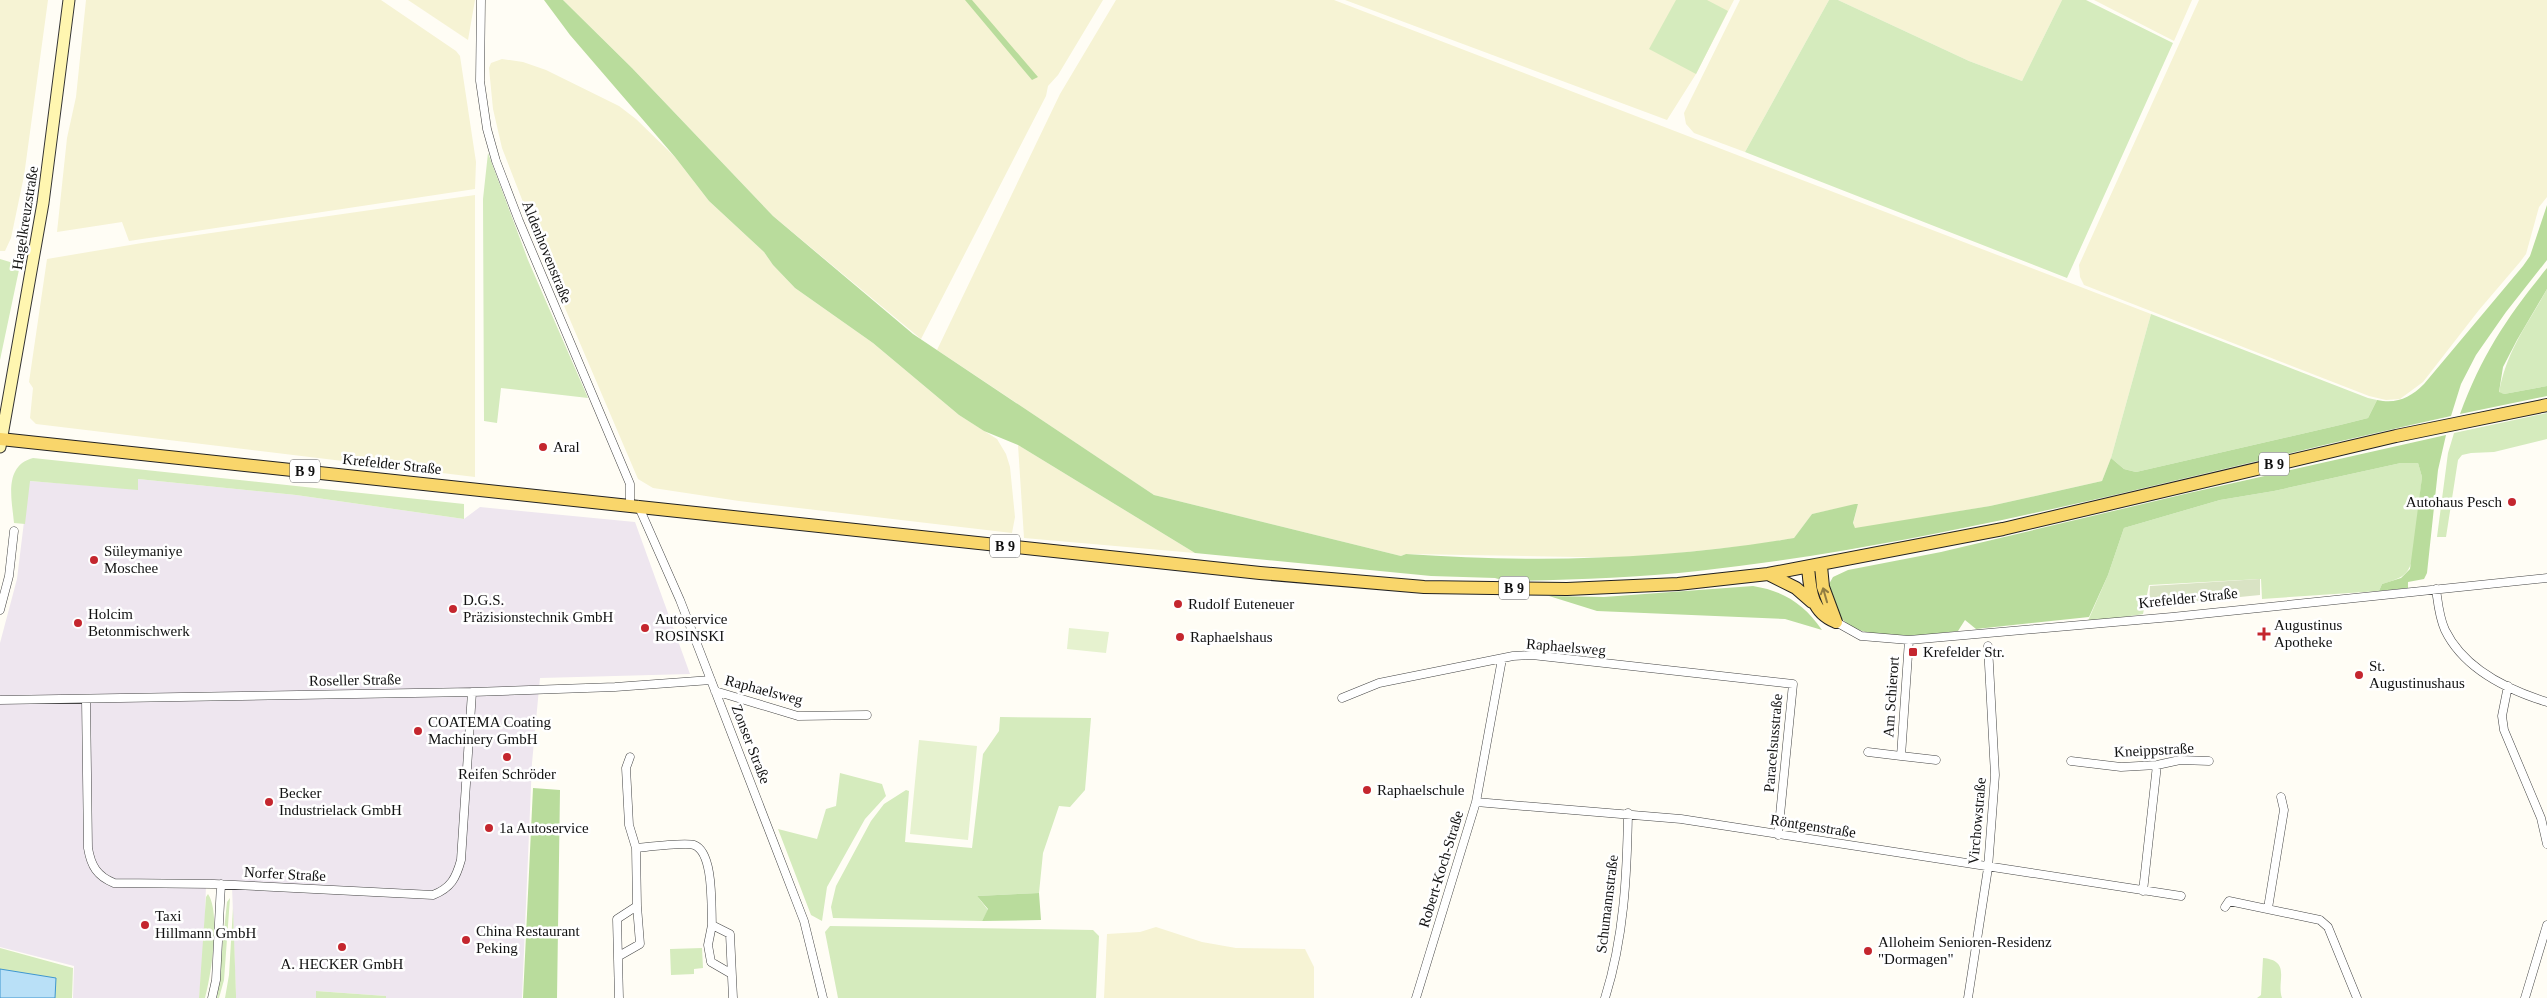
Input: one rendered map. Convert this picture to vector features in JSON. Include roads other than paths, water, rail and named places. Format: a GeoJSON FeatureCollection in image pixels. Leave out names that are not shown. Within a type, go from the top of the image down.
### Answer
{"type":"FeatureCollection","features":[{"type":"Feature","properties":{"kind":"main road","name":"B 9"},"geometry":{"type":"LineString","coordinates":[[1768,574],[1815,567],[2003,529],[2396,436],[2547,405]]}},
{"type":"Feature","properties":{"kind":"main road","name":"Krefelder Straße"},"geometry":{"type":"LineString","coordinates":[[0,441],[749,517],[1128,560],[1424,587],[1567,589],[1678,584],[1768,574]]}},
{"type":"Feature","properties":{"kind":"main road"},"geometry":{"type":"LineString","coordinates":[[1812,602],[1815,567]]}},
{"type":"Feature","properties":{"kind":"main road"},"geometry":{"type":"LineString","coordinates":[[1815,567],[1836,622]]}},
{"type":"Feature","properties":{"kind":"main road"},"geometry":{"type":"LineString","coordinates":[[1768,574],[1796,588],[1812,602],[1821,614],[1836,622]]}},
{"type":"Feature","properties":{"kind":"street","name":"Hagelkreuzstraße"},"geometry":{"type":"LineString","coordinates":[[0,441],[44,195],[69,0]]}},
{"type":"Feature","properties":{"kind":"street","name":"Aldenhovenstraße"},"geometry":{"type":"LineString","coordinates":[[482,0],[480,81],[487,129],[496,161],[522,230],[630,484],[634,505]]}},
{"type":"Feature","properties":{"kind":"street","name":"Zonser Straße"},"geometry":{"type":"LineString","coordinates":[[634,505],[680,600],[804,921],[822,998]]}},
{"type":"Feature","properties":{"kind":"street"},"geometry":{"type":"LineString","coordinates":[[0,610],[9,576],[14,530]]}},
{"type":"Feature","properties":{"kind":"street","name":"Krefelder Straße"},"geometry":{"type":"LineString","coordinates":[[1836,622],[1862,636],[1908,640],[2172,617],[2547,578]]}},
{"type":"Feature","properties":{"kind":"street"},"geometry":{"type":"LineString","coordinates":[[2436,589],[2442,621],[2456,647],[2478,668],[2508,686],[2547,702]]}},
{"type":"Feature","properties":{"kind":"street","name":"Am Schierort"},"geometry":{"type":"LineString","coordinates":[[1901,756],[1908,640]]}},
{"type":"Feature","properties":{"kind":"street","name":"Virchowstraße"},"geometry":{"type":"LineString","coordinates":[[1968,998],[1988,868],[1995,775],[1988,646]]}},
{"type":"Feature","properties":{"kind":"street","name":"Raphaelsweg"},"geometry":{"type":"LineString","coordinates":[[1342,698],[1379,684],[1502,659],[1532,655],[1792,684]]}},
{"type":"Feature","properties":{"kind":"street","name":"Robert-Koch-Straße"},"geometry":{"type":"LineString","coordinates":[[1416,998],[1476,802],[1502,659]]}},
{"type":"Feature","properties":{"kind":"street","name":"Roseller Straße"},"geometry":{"type":"LineString","coordinates":[[0,700],[472,692],[616,687],[711,680]]}},
{"type":"Feature","properties":{"kind":"street","name":"Paracelsusstraße"},"geometry":{"type":"LineString","coordinates":[[1778,835],[1792,684]]}},
{"type":"Feature","properties":{"kind":"street"},"geometry":{"type":"LineString","coordinates":[[2508,686],[2502,716],[2504,730],[2541,818],[2547,844]]}},
{"type":"Feature","properties":{"kind":"street","name":"Raphaelsweg"},"geometry":{"type":"LineString","coordinates":[[715,691],[798,716],[867,715]]}},
{"type":"Feature","properties":{"kind":"street","name":"Norfer Straße"},"geometry":{"type":"LineString","coordinates":[[86,699],[88,848],[91,863],[96,872],[104,879],[114,883],[221,884],[433,895],[444,891],[457,876],[461,860],[472,692]]}},
{"type":"Feature","properties":{"kind":"street","name":"Am Schierort"},"geometry":{"type":"LineString","coordinates":[[1868,752],[1936,760]]}},
{"type":"Feature","properties":{"kind":"street"},"geometry":{"type":"LineString","coordinates":[[619,956],[640,944],[636,848],[629,825],[626,768],[630,756]]}},
{"type":"Feature","properties":{"kind":"street","name":"Kneippstraße"},"geometry":{"type":"LineString","coordinates":[[2071,761],[2121,767],[2156,765],[2180,760],[2210,761]]}},
{"type":"Feature","properties":{"kind":"street"},"geometry":{"type":"LineString","coordinates":[[2143,891],[2156,765]]}},
{"type":"Feature","properties":{"kind":"street"},"geometry":{"type":"LineString","coordinates":[[2268,908],[2284,810],[2281,797]]}},
{"type":"Feature","properties":{"kind":"street","name":"Röntgenstraße"},"geometry":{"type":"LineString","coordinates":[[1476,802],[1628,813],[2181,896]]}},
{"type":"Feature","properties":{"kind":"street","name":"Schumannstraße"},"geometry":{"type":"LineString","coordinates":[[1605,998],[1621,926],[1627,869],[1628,813]]}},
{"type":"Feature","properties":{"kind":"street"},"geometry":{"type":"LineString","coordinates":[[636,848],[694,844],[703,851],[708,861],[712,925],[708,946],[711,962],[730,972]]}},
{"type":"Feature","properties":{"kind":"street"},"geometry":{"type":"LineString","coordinates":[[212,998],[216,980],[221,884]]}},
{"type":"Feature","properties":{"kind":"street"},"geometry":{"type":"LineString","coordinates":[[2225,907],[2229,901],[2320,920],[2328,927],[2357,998]]}},
{"type":"Feature","properties":{"kind":"street"},"geometry":{"type":"LineString","coordinates":[[619,998],[619,956],[616,919],[637,906]]}},
{"type":"Feature","properties":{"kind":"street"},"geometry":{"type":"LineString","coordinates":[[712,925],[730,934],[730,972],[733,998]]}},
{"type":"Feature","properties":{"kind":"street"},"geometry":{"type":"LineString","coordinates":[[2525,998],[2547,925]]}},
{"type":"Feature","properties":{"kind":"water"},"geometry":{"type":"Polygon","coordinates":[[[0,969],[56,978],[55,998],[0,998],[0,969]]]}},
{"type":"Feature","properties":{"kind":"place","name":"Aral"},"geometry":{"type":"Point","coordinates":[543,447]}},
{"type":"Feature","properties":{"kind":"place","name":"Autohaus Pesch"},"geometry":{"type":"Point","coordinates":[2512,502]}},
{"type":"Feature","properties":{"kind":"place","name":"Süleymaniye Moschee"},"geometry":{"type":"Point","coordinates":[94,560]}},
{"type":"Feature","properties":{"kind":"place","name":"Rudolf Euteneuer"},"geometry":{"type":"Point","coordinates":[1178,604]}},
{"type":"Feature","properties":{"kind":"place","name":"D.G.S. Präzisionstechnik GmbH"},"geometry":{"type":"Point","coordinates":[453,609]}},
{"type":"Feature","properties":{"kind":"place","name":"Holcim Betonmischwerk"},"geometry":{"type":"Point","coordinates":[78,623]}},
{"type":"Feature","properties":{"kind":"place","name":"Autoservice ROSINSKI"},"geometry":{"type":"Point","coordinates":[645,628]}},
{"type":"Feature","properties":{"kind":"place","name":"Augustinus Apotheke"},"geometry":{"type":"Point","coordinates":[2264,634]}},
{"type":"Feature","properties":{"kind":"place","name":"Raphaelshaus"},"geometry":{"type":"Point","coordinates":[1180,637]}},
{"type":"Feature","properties":{"kind":"place","name":"Krefelder Str."},"geometry":{"type":"Point","coordinates":[1913,652]}},
{"type":"Feature","properties":{"kind":"place","name":"St. Augustinushaus"},"geometry":{"type":"Point","coordinates":[2359,675]}},
{"type":"Feature","properties":{"kind":"place","name":"COATEMA Coating Machinery GmbH"},"geometry":{"type":"Point","coordinates":[418,731]}},
{"type":"Feature","properties":{"kind":"place","name":"Reifen Schröder"},"geometry":{"type":"Point","coordinates":[507,757]}},
{"type":"Feature","properties":{"kind":"place","name":"Raphaelschule"},"geometry":{"type":"Point","coordinates":[1367,790]}},
{"type":"Feature","properties":{"kind":"place","name":"Becker Industrielack GmbH"},"geometry":{"type":"Point","coordinates":[269,802]}},
{"type":"Feature","properties":{"kind":"place","name":"1a Autoservice"},"geometry":{"type":"Point","coordinates":[489,828]}},
{"type":"Feature","properties":{"kind":"place","name":"Taxi Hillmann GmbH"},"geometry":{"type":"Point","coordinates":[145,925]}},
{"type":"Feature","properties":{"kind":"place","name":"China Restaurant Peking"},"geometry":{"type":"Point","coordinates":[466,940]}},
{"type":"Feature","properties":{"kind":"place","name":"A. HECKER GmbH"},"geometry":{"type":"Point","coordinates":[342,947]}},
{"type":"Feature","properties":{"kind":"place","name":"Alloheim Senioren-Residenz \"Dormagen\""},"geometry":{"type":"Point","coordinates":[1868,951]}}]}
